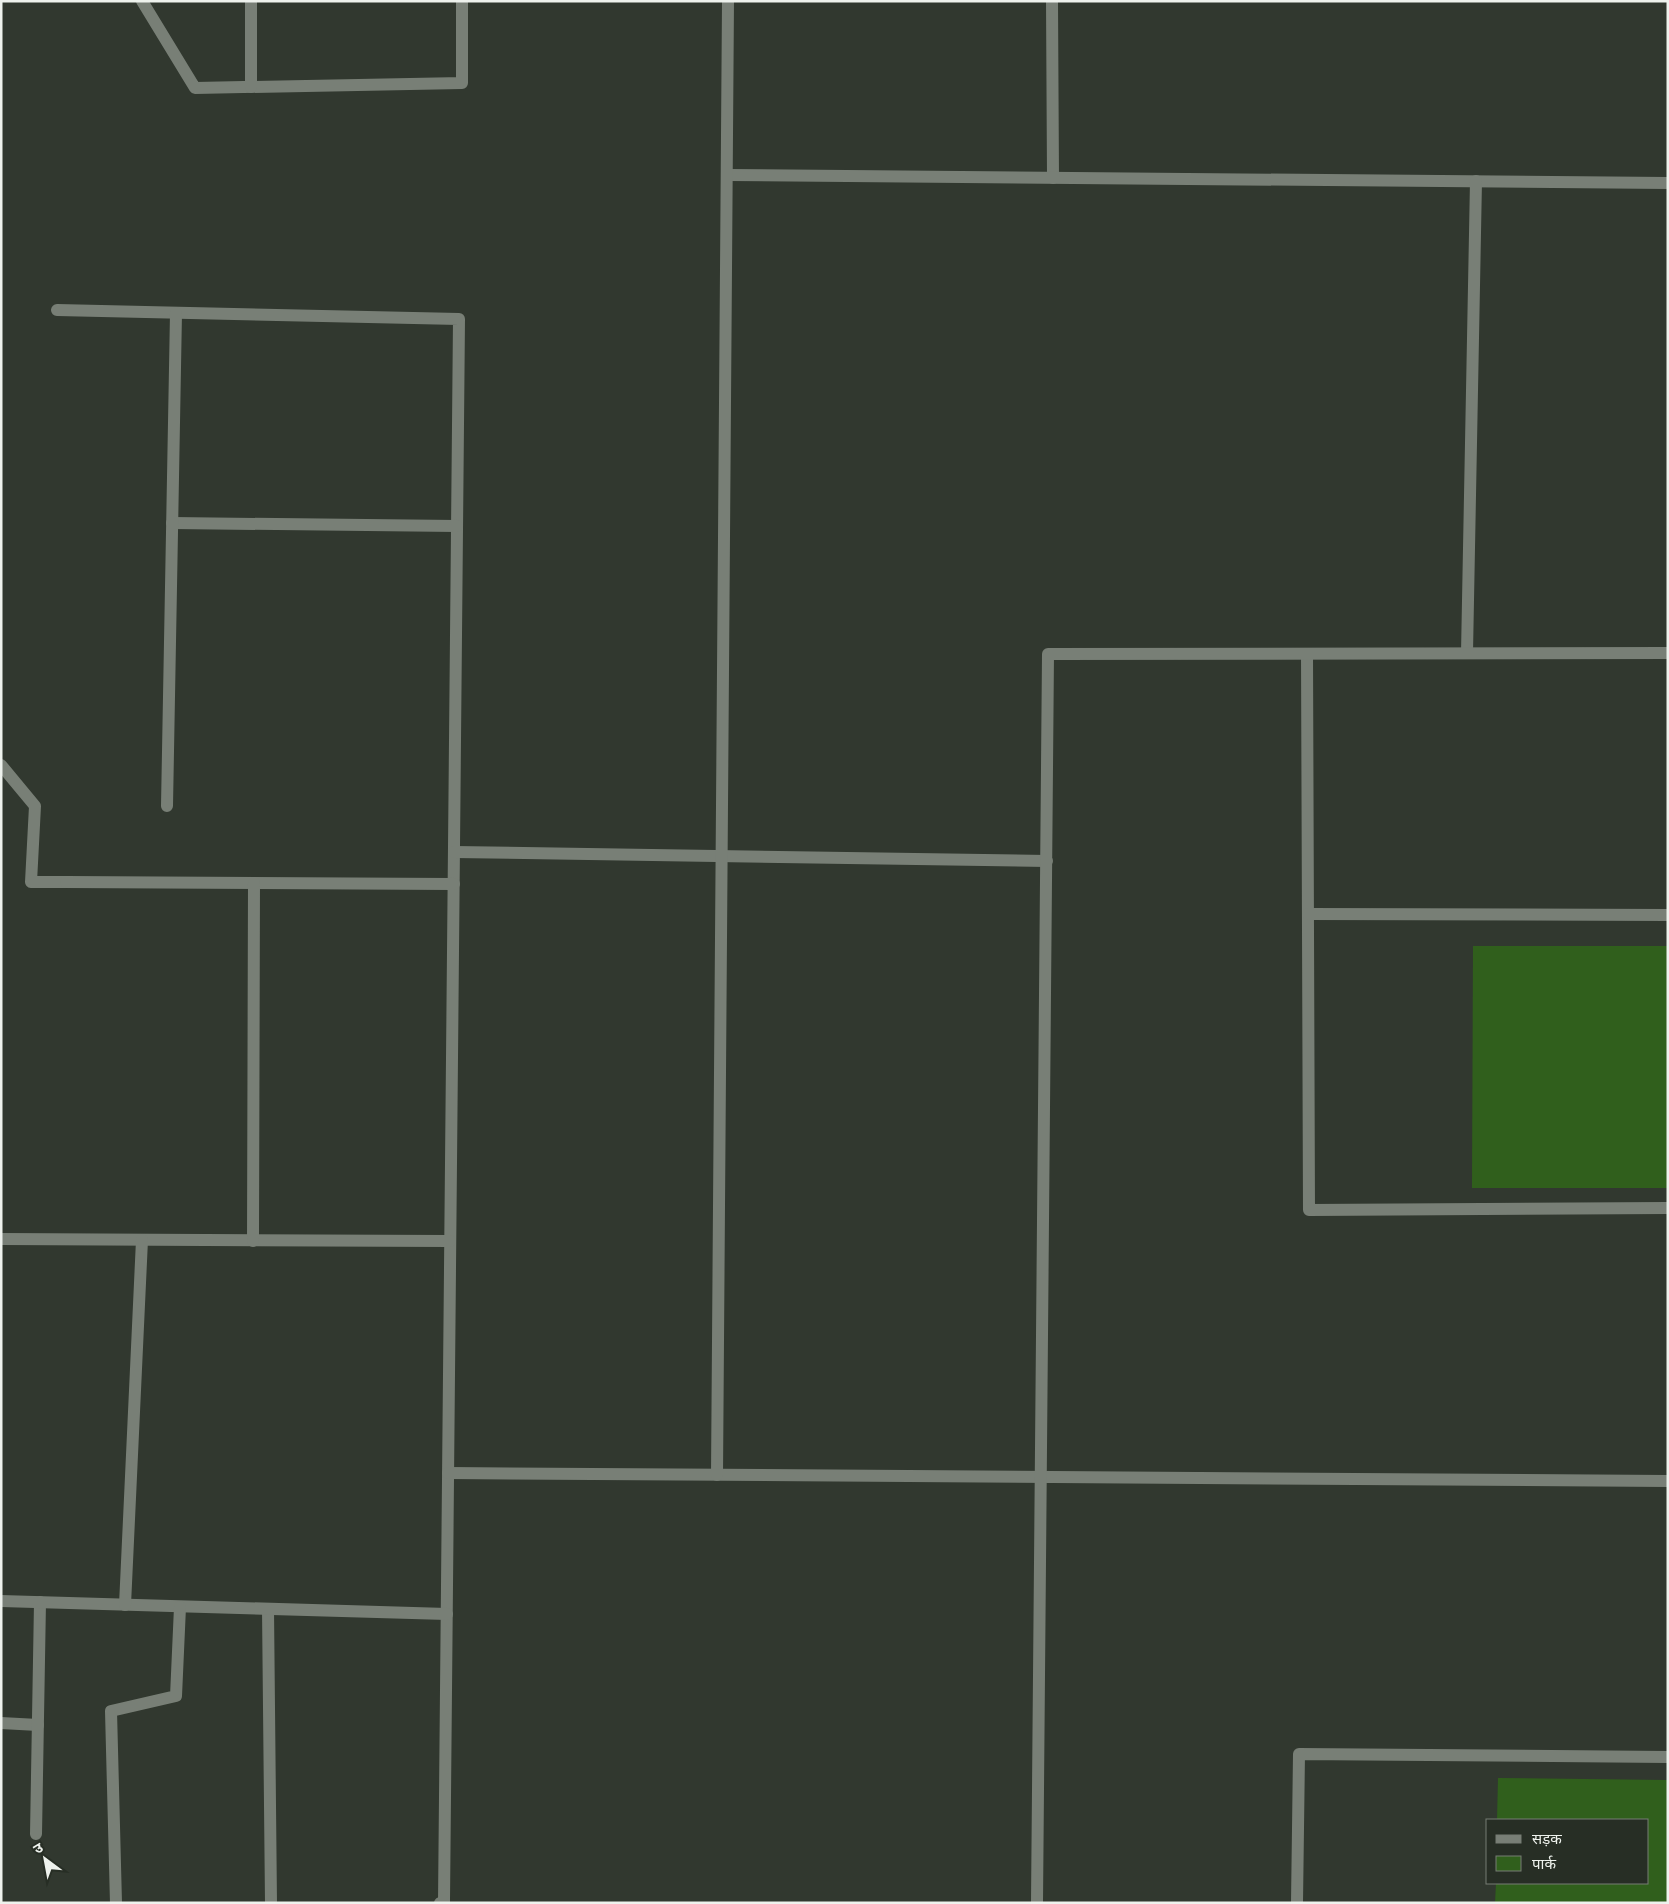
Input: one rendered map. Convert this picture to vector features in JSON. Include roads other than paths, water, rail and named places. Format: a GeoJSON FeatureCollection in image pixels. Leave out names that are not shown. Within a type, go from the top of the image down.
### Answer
{"type":"FeatureCollection","features":[{"type":"Feature","properties":{"kind":"street"},"geometry":{"type":"LineString","coordinates":[[142,1],[195,88],[462,83],[462,1]]}},
{"type":"Feature","properties":{"kind":"street"},"geometry":{"type":"LineString","coordinates":[[251,1],[251,87]]}},
{"type":"Feature","properties":{"kind":"street"},"geometry":{"type":"LineString","coordinates":[[717,1475],[728,1]]}},
{"type":"Feature","properties":{"kind":"street"},"geometry":{"type":"LineString","coordinates":[[1052,1],[1053,178]]}},
{"type":"Feature","properties":{"kind":"street"},"geometry":{"type":"LineString","coordinates":[[728,175],[1668,183]]}},
{"type":"Feature","properties":{"kind":"street"},"geometry":{"type":"LineString","coordinates":[[1467,653],[1476,181]]}},
{"type":"Feature","properties":{"kind":"street"},"geometry":{"type":"LineString","coordinates":[[57,310],[459,320],[444,1902],[440,1903]]}},
{"type":"Feature","properties":{"kind":"street"},"geometry":{"type":"LineString","coordinates":[[167,806],[176,313]]}},
{"type":"Feature","properties":{"kind":"street"},"geometry":{"type":"LineString","coordinates":[[172,523],[457,526]]}},
{"type":"Feature","properties":{"kind":"street"},"geometry":{"type":"LineString","coordinates":[[1037,1903],[1048,654],[1668,653]]}},
{"type":"Feature","properties":{"kind":"street"},"geometry":{"type":"LineString","coordinates":[[1307,654],[1309,1210],[1668,1208]]}},
{"type":"Feature","properties":{"kind":"street"},"geometry":{"type":"LineString","coordinates":[[1,765],[36,806],[30,882],[454,884]]}},
{"type":"Feature","properties":{"kind":"street"},"geometry":{"type":"LineString","coordinates":[[454,852],[1047,861]]}},
{"type":"Feature","properties":{"kind":"street"},"geometry":{"type":"LineString","coordinates":[[252,1240],[254,883]]}},
{"type":"Feature","properties":{"kind":"street"},"geometry":{"type":"LineString","coordinates":[[1308,914],[1668,915]]}},
{"type":"Feature","properties":{"kind":"street"},"geometry":{"type":"LineString","coordinates":[[1,1239],[450,1241]]}},
{"type":"Feature","properties":{"kind":"street"},"geometry":{"type":"LineString","coordinates":[[125,1605],[142,1240]]}},
{"type":"Feature","properties":{"kind":"street"},"geometry":{"type":"LineString","coordinates":[[448,1473],[1668,1481]]}},
{"type":"Feature","properties":{"kind":"street"},"geometry":{"type":"LineString","coordinates":[[1,1601],[447,1614]]}},
{"type":"Feature","properties":{"kind":"street"},"geometry":{"type":"LineString","coordinates":[[36,1834],[40,1602]]}},
{"type":"Feature","properties":{"kind":"street"},"geometry":{"type":"LineString","coordinates":[[116,1903],[111,1711],[176,1696],[180,1607]]}},
{"type":"Feature","properties":{"kind":"street"},"geometry":{"type":"LineString","coordinates":[[268,1609],[271,1903]]}},
{"type":"Feature","properties":{"kind":"street"},"geometry":{"type":"LineString","coordinates":[[1,1723],[38,1725]]}},
{"type":"Feature","properties":{"kind":"street"},"geometry":{"type":"LineString","coordinates":[[1297,1903],[1299,1754],[1668,1757]]}}]}
